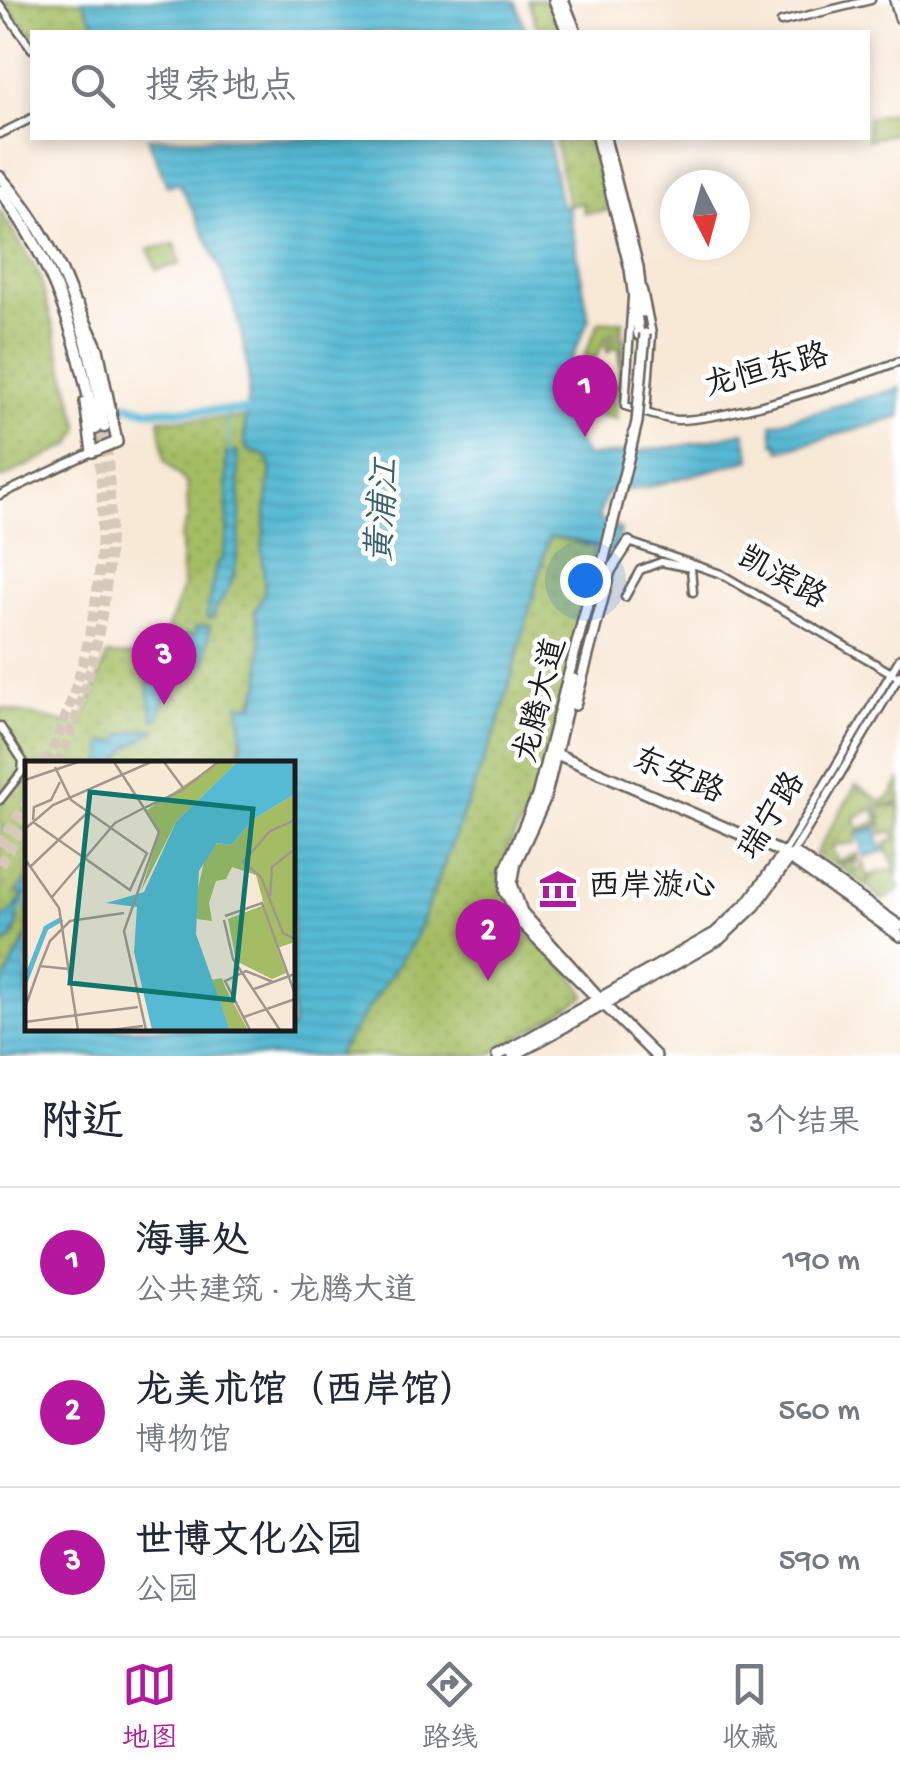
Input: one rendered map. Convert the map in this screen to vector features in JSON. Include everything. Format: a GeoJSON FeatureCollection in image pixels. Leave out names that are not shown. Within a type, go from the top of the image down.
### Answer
{"type":"FeatureCollection","features":[{"type":"Feature","properties":{"kind":"main road"},"geometry":{"type":"LineString","coordinates":[[554,0],[567,30]]}},
{"type":"Feature","properties":{"kind":"main road"},"geometry":{"type":"LineString","coordinates":[[563,0],[575,30]]}},
{"type":"Feature","properties":{"kind":"main road"},"geometry":{"type":"LineString","coordinates":[[895,0],[900,18]]}},
{"type":"Feature","properties":{"kind":"main road","name":"龙腾大道"},"geometry":{"type":"LineString","coordinates":[[598,140],[637,286]]}},
{"type":"Feature","properties":{"kind":"main road","name":"龙腾大道"},"geometry":{"type":"LineString","coordinates":[[605,140],[637,286],[642,334],[634,438],[540,812],[513,869],[513,890],[527,919],[656,1056]]}},
{"type":"Feature","properties":{"kind":"main road"},"geometry":{"type":"LineString","coordinates":[[0,177],[51,248],[73,310],[100,428]]}},
{"type":"Feature","properties":{"kind":"main road"},"geometry":{"type":"LineString","coordinates":[[0,191],[32,237],[59,293],[98,349],[117,442],[92,452],[59,293]]}},
{"type":"Feature","properties":{"kind":"main road"},"geometry":{"type":"LineString","coordinates":[[553,752],[566,742],[610,571],[629,542]]}},
{"type":"Feature","properties":{"kind":"main road","name":"东安路"},"geometry":{"type":"LineString","coordinates":[[553,752],[789,855],[900,926]]}},
{"type":"Feature","properties":{"kind":"main road","name":"东安路"},"geometry":{"type":"LineString","coordinates":[[789,855],[900,936]]}},
{"type":"Feature","properties":{"kind":"main road","name":"瑞宁路"},"geometry":{"type":"LineString","coordinates":[[514,1056],[726,924],[789,855]]}},
{"type":"Feature","properties":{"kind":"main road","name":"瑞宁路"},"geometry":{"type":"LineString","coordinates":[[497,1056],[602,1001]]}},
{"type":"Feature","properties":{"kind":"street"},"geometry":{"type":"LineString","coordinates":[[781,22],[871,0]]}},
{"type":"Feature","properties":{"kind":"street"},"geometry":{"type":"LineString","coordinates":[[0,5],[30,46]]}},
{"type":"Feature","properties":{"kind":"street"},"geometry":{"type":"LineString","coordinates":[[0,134],[30,119]]}},
{"type":"Feature","properties":{"kind":"street"},"geometry":{"type":"LineString","coordinates":[[637,286],[652,334],[646,413],[625,406],[637,286]]}},
{"type":"Feature","properties":{"kind":"street","name":"龙恒东路"},"geometry":{"type":"LineString","coordinates":[[646,413],[688,419],[900,361]]}},
{"type":"Feature","properties":{"kind":"street"},"geometry":{"type":"LineString","coordinates":[[0,495],[92,452]]}},
{"type":"Feature","properties":{"kind":"street","name":"凯滨路"},"geometry":{"type":"LineString","coordinates":[[629,542],[721,574],[899,677]]}},
{"type":"Feature","properties":{"kind":"street"},"geometry":{"type":"LineString","coordinates":[[625,598],[640,570],[662,562],[691,568],[692,592]]}},
{"type":"Feature","properties":{"kind":"street","name":"瑞宁路"},"geometry":{"type":"LineString","coordinates":[[789,855],[900,658]]}},
{"type":"Feature","properties":{"kind":"street","name":"瑞宁路"},"geometry":{"type":"LineString","coordinates":[[789,855],[899,677]]}},
{"type":"Feature","properties":{"kind":"street"},"geometry":{"type":"LineString","coordinates":[[0,726],[22,761],[22,772],[0,800]]}},
{"type":"Feature","properties":{"kind":"green space"},"geometry":{"type":"Polygon","coordinates":[[[3,0],[82,0],[98,30],[30,30],[30,35],[3,0]]]}},
{"type":"Feature","properties":{"kind":"green space"},"geometry":{"type":"Polygon","coordinates":[[[528,0],[547,0],[560,30],[538,30],[528,0]]]}},
{"type":"Feature","properties":{"kind":"green space"},"geometry":{"type":"Polygon","coordinates":[[[900,110],[900,132],[870,139],[870,118],[900,110]]]}},
{"type":"Feature","properties":{"kind":"green space"},"geometry":{"type":"Polygon","coordinates":[[[555,140],[590,140],[608,211],[584,213],[582,203],[568,206],[555,140]]]}},
{"type":"Feature","properties":{"kind":"green space"},"geometry":{"type":"Polygon","coordinates":[[[0,210],[39,274],[80,428],[72,444],[0,479],[0,210]]]}},
{"type":"Feature","properties":{"kind":"green space"},"geometry":{"type":"Polygon","coordinates":[[[175,244],[180,264],[156,270],[149,249],[175,244]]]}},
{"type":"Feature","properties":{"kind":"green space"},"geometry":{"type":"Polygon","coordinates":[[[623,321],[622,332],[609,334],[595,359],[584,356],[599,322],[623,321]]]}},
{"type":"Feature","properties":{"kind":"green space"},"geometry":{"type":"Polygon","coordinates":[[[624,336],[620,397],[608,394],[603,385],[608,380],[610,386],[619,383],[620,350],[613,346],[608,353],[606,348],[611,338],[624,336]]]}},
{"type":"Feature","properties":{"kind":"green space"},"geometry":{"type":"Polygon","coordinates":[[[594,372],[605,398],[617,402],[616,419],[596,415],[584,373],[594,372]]]}},
{"type":"Feature","properties":{"kind":"green space"},"geometry":{"type":"Polygon","coordinates":[[[246,418],[244,438],[267,456],[271,467],[262,552],[265,590],[255,612],[261,638],[261,683],[242,728],[239,761],[25,761],[25,939],[0,991],[0,708],[81,726],[107,655],[143,656],[165,636],[182,589],[181,537],[188,517],[187,484],[165,461],[159,419],[246,418]]]}},
{"type":"Feature","properties":{"kind":"green space"},"geometry":{"type":"Polygon","coordinates":[[[549,536],[596,547],[550,743],[530,806],[507,850],[500,885],[510,913],[569,972],[585,997],[488,1056],[336,1056],[414,941],[500,719],[549,536]]]}},
{"type":"Feature","properties":{"kind":"green space"},"geometry":{"type":"Polygon","coordinates":[[[900,781],[900,803],[876,806],[881,825],[856,832],[855,843],[835,845],[832,850],[838,861],[858,853],[859,856],[836,865],[815,855],[856,785],[881,801],[889,798],[900,781]],[[873,809],[854,818],[860,829],[879,820],[873,809]]]}},
{"type":"Feature","properties":{"kind":"green space"},"geometry":{"type":"Polygon","coordinates":[[[900,806],[898,876],[885,844],[896,838],[892,831],[883,834],[880,808],[900,806]]]}},
{"type":"Feature","properties":{"kind":"green space"},"geometry":{"type":"Polygon","coordinates":[[[860,858],[852,868],[857,871],[864,862],[868,879],[864,884],[839,867],[860,858]]]}},
{"type":"Feature","properties":{"kind":"green space"},"geometry":{"type":"Polygon","coordinates":[[[894,869],[900,889],[882,901],[866,885],[870,875],[894,869]]]}},
{"type":"Feature","properties":{"kind":"water"},"geometry":{"type":"Polygon","coordinates":[[[82,0],[510,0],[516,3],[525,30],[98,30],[82,0]]]}},
{"type":"Feature","properties":{"kind":"water","name":"黄浦江"},"geometry":{"type":"Polygon","coordinates":[[[149,140],[548,140],[561,206],[568,206],[589,319],[570,362],[586,414],[575,436],[587,457],[682,446],[744,432],[751,459],[648,487],[607,492],[598,518],[621,530],[613,553],[577,540],[549,537],[500,719],[414,941],[336,1056],[0,1056],[0,991],[25,939],[25,1031],[295,1031],[295,761],[239,761],[243,739],[239,704],[254,705],[261,683],[261,638],[255,612],[265,590],[262,552],[271,467],[266,456],[247,450],[248,373],[239,323],[223,275],[179,183],[167,186],[149,140]]]}},
{"type":"Feature","properties":{"kind":"water"},"geometry":{"type":"Polygon","coordinates":[[[900,388],[900,417],[780,451],[774,443],[772,424],[900,388]]]}},
{"type":"Feature","properties":{"kind":"water"},"geometry":{"type":"Polygon","coordinates":[[[237,452],[240,517],[235,568],[213,618],[207,618],[216,564],[222,560],[228,528],[226,453],[237,452]]]}},
{"type":"Feature","properties":{"kind":"water"},"geometry":{"type":"Polygon","coordinates":[[[210,626],[206,661],[170,682],[158,720],[153,719],[147,678],[156,676],[156,661],[186,658],[185,635],[195,634],[195,627],[210,626]]]}},
{"type":"Feature","properties":{"kind":"water"},"geometry":{"type":"Polygon","coordinates":[[[157,729],[127,749],[119,761],[102,761],[104,742],[120,741],[123,734],[157,729]]]}},
{"type":"Feature","properties":{"kind":"water"},"geometry":{"type":"Polygon","coordinates":[[[878,828],[879,843],[885,851],[865,857],[858,833],[878,828]]]}},
{"type":"Feature","properties":{"kind":"water"},"geometry":{"type":"Polygon","coordinates":[[[25,881],[25,900],[18,909],[18,925],[10,941],[0,945],[1,918],[12,912],[23,895],[17,892],[25,881]]]}},
{"type":"Feature","properties":{"kind":"waterway"},"geometry":{"type":"LineString","coordinates":[[123,404],[148,410],[246,411]]}},
{"type":"Feature","properties":{"kind":"waterway"},"geometry":{"type":"LineString","coordinates":[[227,411],[230,455]]}},
{"type":"Feature","properties":{"kind":"waterway"},"geometry":{"type":"LineString","coordinates":[[18,913],[25,902]]}},
{"type":"Feature","properties":{"kind":"tunnel"},"geometry":{"type":"LineString","coordinates":[[59,761],[87,682],[105,598],[110,513],[104,427]]}},
{"type":"Feature","properties":{"kind":"tunnel"},"geometry":{"type":"LineString","coordinates":[[47,761],[77,684],[96,600],[102,515],[95,429]]}},
{"type":"Feature","properties":{"kind":"tunnel"},"geometry":{"type":"LineString","coordinates":[[0,846],[25,805]]}},
{"type":"Feature","properties":{"kind":"tunnel"},"geometry":{"type":"LineString","coordinates":[[0,864],[25,825]]}},
{"type":"Feature","properties":{"kind":"place","name":"海事处"},"geometry":{"type":"Point","coordinates":[585,437]}},
{"type":"Feature","properties":{"kind":"place","name":"世博文化公园"},"geometry":{"type":"Point","coordinates":[164,705]}},
{"type":"Feature","properties":{"kind":"place","name":"西岸漩心"},"geometry":{"type":"Point","coordinates":[558,889]}},
{"type":"Feature","properties":{"kind":"place","name":"龙美术馆（西岸馆）"},"geometry":{"type":"Point","coordinates":[488,981]}}]}
